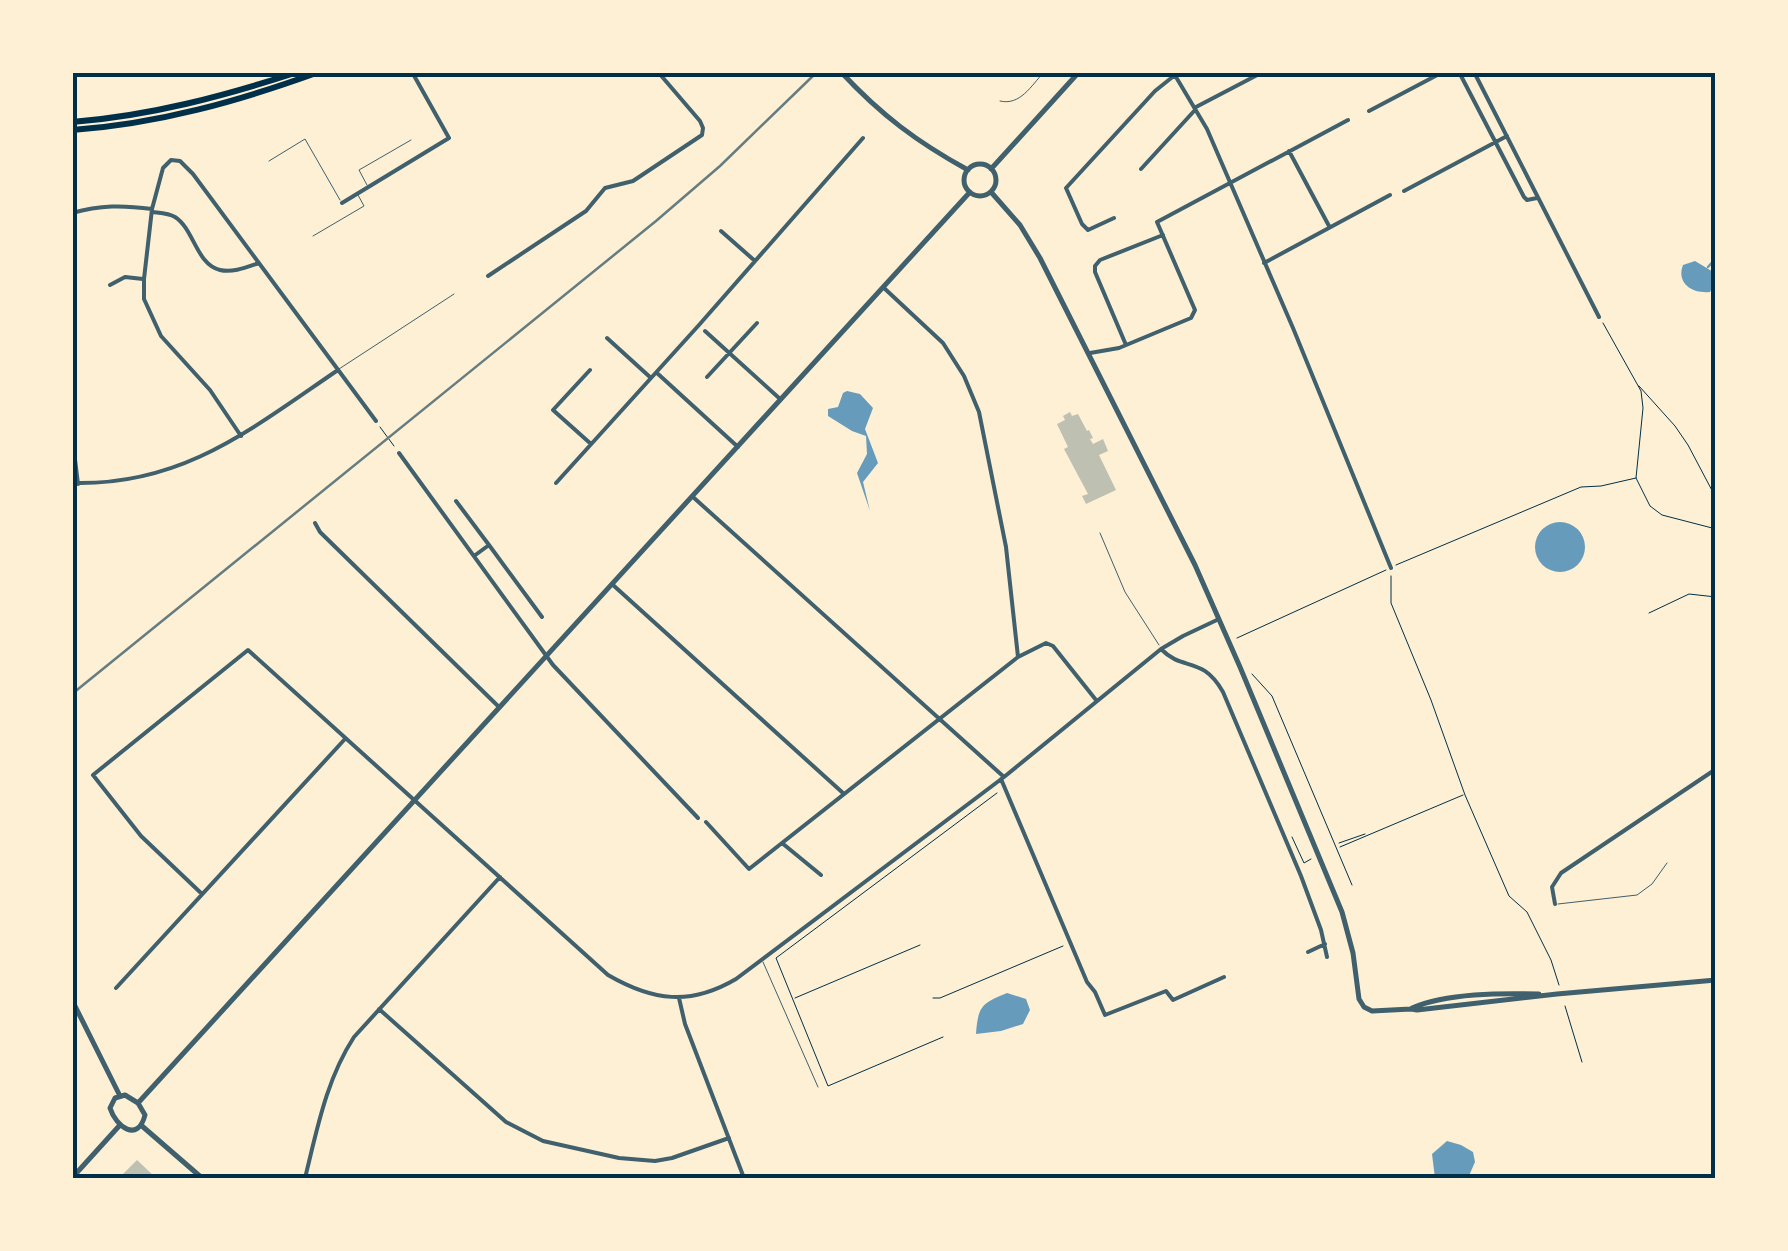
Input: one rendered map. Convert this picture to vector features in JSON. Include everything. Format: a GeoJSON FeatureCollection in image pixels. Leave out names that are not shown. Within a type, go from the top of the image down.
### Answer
{"type":"FeatureCollection","features":[{"type":"Feature","properties":{"kind":"main road"},"geometry":{"type":"LineString","coordinates":[[72,122],[162,110],[298,72]]}},
{"type":"Feature","properties":{"kind":"main road"},"geometry":{"type":"LineString","coordinates":[[72,130],[163,118],[247,98],[319,72]]}},
{"type":"Feature","properties":{"kind":"street"},"geometry":{"type":"LineString","coordinates":[[342,203],[449,138],[412,72]]}},
{"type":"Feature","properties":{"kind":"street"},"geometry":{"type":"LineString","coordinates":[[488,276],[586,212],[605,188],[633,181],[702,135],[700,121],[658,72]]}},
{"type":"Feature","properties":{"kind":"street"},"geometry":{"type":"LineString","coordinates":[[991,169],[1079,72]]}},
{"type":"Feature","properties":{"kind":"street"},"geometry":{"type":"LineString","coordinates":[[1141,170],[1196,108],[1263,72]]}},
{"type":"Feature","properties":{"kind":"street"},"geometry":{"type":"LineString","coordinates":[[1369,111],[1442,72]]}},
{"type":"Feature","properties":{"kind":"street"},"geometry":{"type":"LineString","coordinates":[[1459,72],[1524,197],[1540,197]]}},
{"type":"Feature","properties":{"kind":"street"},"geometry":{"type":"LineString","coordinates":[[1474,72],[1599,318]]}},
{"type":"Feature","properties":{"kind":"street"},"geometry":{"type":"LineString","coordinates":[[842,74],[899,128],[968,170]]}},
{"type":"Feature","properties":{"kind":"street"},"geometry":{"type":"LineString","coordinates":[[1114,218],[1088,230],[1066,188],[1174,74],[1196,108],[1293,328],[1391,568]]}},
{"type":"Feature","properties":{"kind":"street"},"geometry":{"type":"LineString","coordinates":[[1090,353],[1126,345],[1191,318],[1195,312],[1157,222],[1348,120]]}},
{"type":"Feature","properties":{"kind":"street"},"geometry":{"type":"LineString","coordinates":[[1404,191],[1507,136]]}},
{"type":"Feature","properties":{"kind":"street"},"geometry":{"type":"LineString","coordinates":[[556,483],[650,378],[702,328],[863,138]]}},
{"type":"Feature","properties":{"kind":"street"},"geometry":{"type":"LineString","coordinates":[[1289,151],[1330,228]]}},
{"type":"Feature","properties":{"kind":"street"},"geometry":{"type":"LineString","coordinates":[[241,436],[210,390],[160,336],[144,299],[152,211],[164,166],[173,159],[180,160],[218,206],[376,421]]}},
{"type":"Feature","properties":{"kind":"street"},"geometry":{"type":"LineString","coordinates":[[982,164],[991,169],[996,180],[991,192],[980,196],[970,192],[964,179],[968,170],[982,164]]}},
{"type":"Feature","properties":{"kind":"street"},"geometry":{"type":"LineString","coordinates":[[138,1103],[970,192]]}},
{"type":"Feature","properties":{"kind":"street"},"geometry":{"type":"LineString","coordinates":[[991,192],[1031,242],[1090,353],[1220,620],[1340,906],[1364,1008],[1424,1010],[1716,980]]}},
{"type":"Feature","properties":{"kind":"street"},"geometry":{"type":"LineString","coordinates":[[1264,263],[1390,195]]}},
{"type":"Feature","properties":{"kind":"street"},"geometry":{"type":"LineString","coordinates":[[72,213],[125,205],[170,214],[216,269],[230,271],[259,264]]}},
{"type":"Feature","properties":{"kind":"street"},"geometry":{"type":"LineString","coordinates":[[721,231],[755,261]]}},
{"type":"Feature","properties":{"kind":"street"},"geometry":{"type":"LineString","coordinates":[[1126,345],[1095,266],[1100,260],[1163,235]]}},
{"type":"Feature","properties":{"kind":"street"},"geometry":{"type":"LineString","coordinates":[[110,285],[124,278],[144,278]]}},
{"type":"Feature","properties":{"kind":"street"},"geometry":{"type":"LineString","coordinates":[[884,288],[943,342],[964,376],[979,412],[1006,547],[1018,657]]}},
{"type":"Feature","properties":{"kind":"street"},"geometry":{"type":"LineString","coordinates":[[707,376],[757,323]]}},
{"type":"Feature","properties":{"kind":"street"},"geometry":{"type":"LineString","coordinates":[[702,328],[781,400]]}},
{"type":"Feature","properties":{"kind":"street"},"geometry":{"type":"LineString","coordinates":[[607,338],[650,378]]}},
{"type":"Feature","properties":{"kind":"street"},"geometry":{"type":"LineString","coordinates":[[72,435],[76,483],[128,480],[172,470],[241,436],[338,370]]}},
{"type":"Feature","properties":{"kind":"street"},"geometry":{"type":"LineString","coordinates":[[590,370],[553,410],[591,444]]}},
{"type":"Feature","properties":{"kind":"street"},"geometry":{"type":"LineString","coordinates":[[656,372],[738,447]]}},
{"type":"Feature","properties":{"kind":"street"},"geometry":{"type":"LineString","coordinates":[[399,453],[548,657],[698,818]]}},
{"type":"Feature","properties":{"kind":"street"},"geometry":{"type":"LineString","coordinates":[[693,497],[941,718],[1003,780],[1087,982],[1105,1015],[1166,991],[1173,1000],[1224,976]]}},
{"type":"Feature","properties":{"kind":"street"},"geometry":{"type":"LineString","coordinates":[[456,501],[542,617]]}},
{"type":"Feature","properties":{"kind":"street"},"geometry":{"type":"LineString","coordinates":[[315,523],[500,708]]}},
{"type":"Feature","properties":{"kind":"street"},"geometry":{"type":"LineString","coordinates":[[474,556],[489,545]]}},
{"type":"Feature","properties":{"kind":"street"},"geometry":{"type":"LineString","coordinates":[[613,585],[844,794]]}},
{"type":"Feature","properties":{"kind":"street"},"geometry":{"type":"LineString","coordinates":[[202,894],[141,836],[93,776],[248,650],[608,975],[652,995],[680,998],[718,988],[736,979],[1003,780],[1161,649],[1220,620]]}},
{"type":"Feature","properties":{"kind":"street"},"geometry":{"type":"LineString","coordinates":[[706,822],[749,869],[1018,657],[1049,643],[1096,700]]}},
{"type":"Feature","properties":{"kind":"street"},"geometry":{"type":"LineString","coordinates":[[1161,649],[1171,659],[1209,672],[1223,692],[1301,876],[1327,956]]}},
{"type":"Feature","properties":{"kind":"street"},"geometry":{"type":"LineString","coordinates":[[116,988],[345,739]]}},
{"type":"Feature","properties":{"kind":"street"},"geometry":{"type":"LineString","coordinates":[[1555,904],[1552,887],[1561,874],[1716,766]]}},
{"type":"Feature","properties":{"kind":"street"},"geometry":{"type":"LineString","coordinates":[[782,843],[821,875]]}},
{"type":"Feature","properties":{"kind":"street"},"geometry":{"type":"LineString","coordinates":[[305,1178],[340,1058],[354,1037],[500,876]]}},
{"type":"Feature","properties":{"kind":"street"},"geometry":{"type":"LineString","coordinates":[[1308,952],[1325,944]]}},
{"type":"Feature","properties":{"kind":"street"},"geometry":{"type":"LineString","coordinates":[[1411,1009],[1457,998],[1558,994]]}},
{"type":"Feature","properties":{"kind":"street"},"geometry":{"type":"LineString","coordinates":[[680,998],[686,1024],[744,1178]]}},
{"type":"Feature","properties":{"kind":"street"},"geometry":{"type":"LineString","coordinates":[[72,1000],[120,1096]]}},
{"type":"Feature","properties":{"kind":"street"},"geometry":{"type":"LineString","coordinates":[[379,1009],[506,1122],[542,1141],[620,1158],[655,1161],[728,1138]]}},
{"type":"Feature","properties":{"kind":"street"},"geometry":{"type":"LineString","coordinates":[[120,1096],[130,1096],[138,1103],[146,1115],[142,1126],[130,1130],[115,1120],[110,1108],[120,1096]]}},
{"type":"Feature","properties":{"kind":"street"},"geometry":{"type":"LineString","coordinates":[[72,1178],[120,1125]]}},
{"type":"Feature","properties":{"kind":"street"},"geometry":{"type":"LineString","coordinates":[[142,1126],[202,1178]]}},
{"type":"Feature","properties":{"kind":"lane"},"geometry":{"type":"LineString","coordinates":[[1000,101],[1018,101],[1044,72]]}},
{"type":"Feature","properties":{"kind":"lane"},"geometry":{"type":"LineString","coordinates":[[269,161],[305,139],[342,203]]}},
{"type":"Feature","properties":{"kind":"lane"},"geometry":{"type":"LineString","coordinates":[[368,187],[359,170],[411,140]]}},
{"type":"Feature","properties":{"kind":"lane"},"geometry":{"type":"LineString","coordinates":[[312,236],[364,206],[358,194]]}},
{"type":"Feature","properties":{"kind":"lane"},"geometry":{"type":"LineString","coordinates":[[338,370],[454,294]]}},
{"type":"Feature","properties":{"kind":"lane"},"geometry":{"type":"LineString","coordinates":[[1100,533],[1125,592],[1161,649]]}},
{"type":"Feature","properties":{"kind":"lane"},"geometry":{"type":"LineString","coordinates":[[1555,904],[1637,894],[1652,884],[1666,863]]}},
{"type":"Feature","properties":{"kind":"lane"},"geometry":{"type":"LineString","coordinates":[[762,960],[818,1087]]}},
{"type":"Feature","properties":{"kind":"path"},"geometry":{"type":"LineString","coordinates":[[1599,318],[1641,391],[1636,478],[1650,506],[1662,515],[1716,528]]}},
{"type":"Feature","properties":{"kind":"path"},"geometry":{"type":"LineString","coordinates":[[1638,385],[1675,426],[1716,498]]}},
{"type":"Feature","properties":{"kind":"path"},"geometry":{"type":"LineString","coordinates":[[376,421],[399,453]]}},
{"type":"Feature","properties":{"kind":"path"},"geometry":{"type":"LineString","coordinates":[[1229,641],[1580,487],[1636,478]]}},
{"type":"Feature","properties":{"kind":"path"},"geometry":{"type":"LineString","coordinates":[[1391,568],[1392,604],[1465,794],[1509,896],[1527,912],[1559,986]]}},
{"type":"Feature","properties":{"kind":"path"},"geometry":{"type":"LineString","coordinates":[[1648,614],[1689,594],[1716,597]]}},
{"type":"Feature","properties":{"kind":"path"},"geometry":{"type":"LineString","coordinates":[[1240,668],[1245,668],[1272,696],[1352,885]]}},
{"type":"Feature","properties":{"kind":"path"},"geometry":{"type":"LineString","coordinates":[[943,1037],[828,1086],[776,958],[1003,780]]}},
{"type":"Feature","properties":{"kind":"path"},"geometry":{"type":"LineString","coordinates":[[1337,846],[1465,794]]}},
{"type":"Feature","properties":{"kind":"path"},"geometry":{"type":"LineString","coordinates":[[1337,846],[1362,833],[1370,835]]}},
{"type":"Feature","properties":{"kind":"path"},"geometry":{"type":"LineString","coordinates":[[1292,837],[1304,863],[1321,855]]}},
{"type":"Feature","properties":{"kind":"path"},"geometry":{"type":"LineString","coordinates":[[933,998],[1071,943]]}},
{"type":"Feature","properties":{"kind":"path"},"geometry":{"type":"LineString","coordinates":[[792,999],[920,944]]}},
{"type":"Feature","properties":{"kind":"path"},"geometry":{"type":"LineString","coordinates":[[1566,1006],[1582,1062]]}},
{"type":"Feature","properties":{"kind":"water"},"geometry":{"type":"Polygon","coordinates":[[[1695,261],[1715,273],[1710,292],[1692,289],[1684,282],[1683,265],[1695,261]]]}},
{"type":"Feature","properties":{"kind":"water"},"geometry":{"type":"Polygon","coordinates":[[[847,391],[860,394],[873,408],[865,429],[878,463],[863,482],[870,511],[857,473],[867,454],[866,436],[828,416],[828,409],[838,407],[847,391]]]}},
{"type":"Feature","properties":{"kind":"water"},"geometry":{"type":"Polygon","coordinates":[[[1560,522],[1577,530],[1585,547],[1577,564],[1560,572],[1543,564],[1535,547],[1543,530],[1560,522]]]}},
{"type":"Feature","properties":{"kind":"water"},"geometry":{"type":"Polygon","coordinates":[[[1007,993],[1026,999],[1030,1010],[1023,1024],[976,1034],[983,1007],[1007,993]]]}},
{"type":"Feature","properties":{"kind":"water"},"geometry":{"type":"Polygon","coordinates":[[[1447,1141],[1473,1152],[1475,1162],[1468,1178],[1435,1178],[1432,1154],[1447,1141]]]}},
{"type":"Feature","properties":{"kind":"building"},"geometry":{"type":"Polygon","coordinates":[[[1070,412],[1072,416],[1078,414],[1093,444],[1103,439],[1108,451],[1099,455],[1116,490],[1086,504],[1082,496],[1088,494],[1064,449],[1068,447],[1057,424],[1070,412]]]}},
{"type":"Feature","properties":{"kind":"building"},"geometry":{"type":"Polygon","coordinates":[[[137,1160],[156,1178],[119,1178],[137,1160]]]}},
{"type":"Feature","properties":{"kind":"waterway"},"geometry":{"type":"LineString","coordinates":[[1708,267],[1716,258]]}},
{"type":"Feature","properties":{"kind":"railway"},"geometry":{"type":"LineString","coordinates":[[72,694],[656,221],[720,166],[817,72]]}}]}
